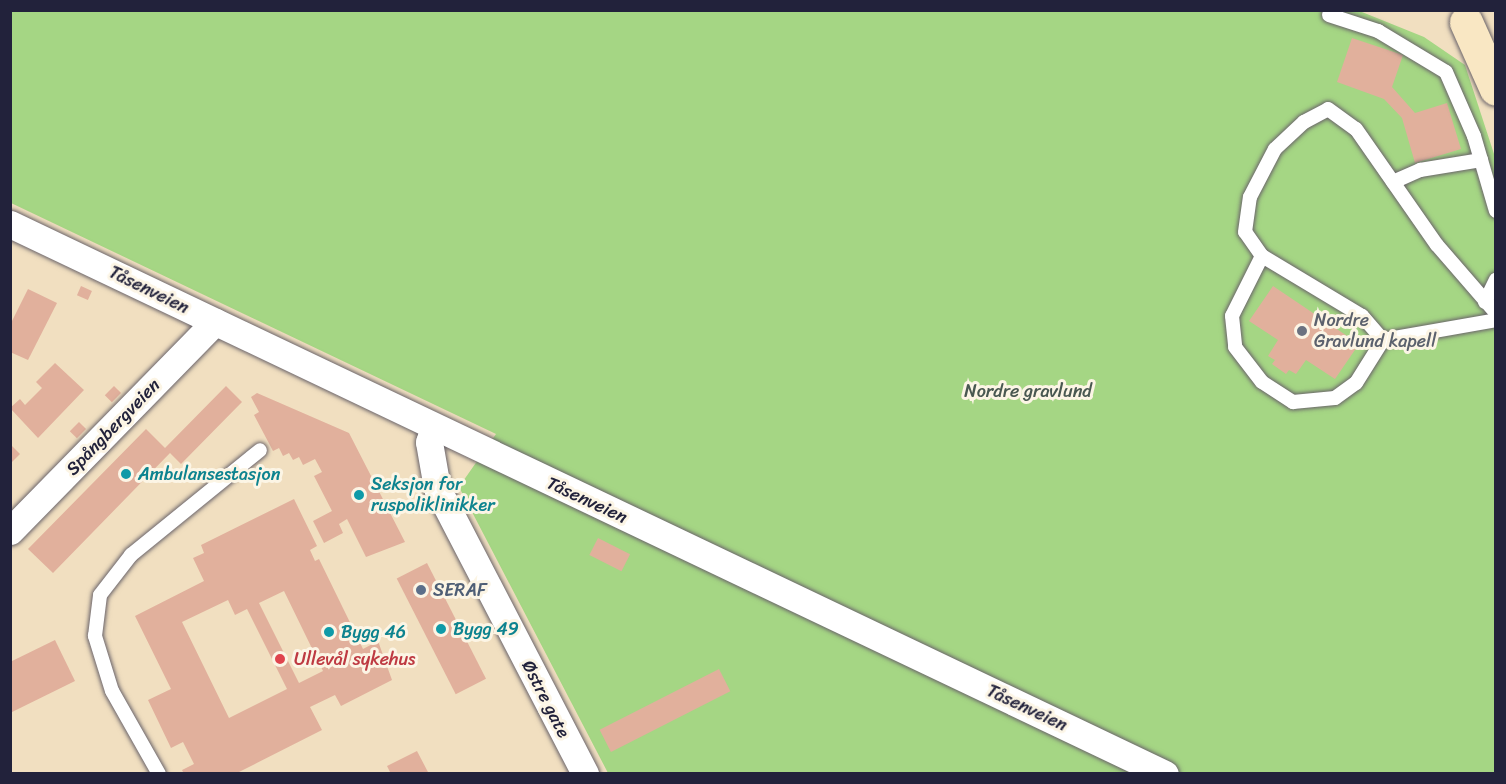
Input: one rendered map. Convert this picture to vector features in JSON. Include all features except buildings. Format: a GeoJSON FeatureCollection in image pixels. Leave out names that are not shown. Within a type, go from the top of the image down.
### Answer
{"type":"FeatureCollection","features":[{"type":"Feature","properties":{"kind":"street"},"geometry":{"type":"LineString","coordinates":[[1470,20],[1496,89]]}},
{"type":"Feature","properties":{"kind":"street","name":"Tåsenveien"},"geometry":{"type":"LineString","coordinates":[[10,224],[1165,774]]}},
{"type":"Feature","properties":{"kind":"street","name":"Spångbergveien"},"geometry":{"type":"LineString","coordinates":[[10,531],[215,322]]}},
{"type":"Feature","properties":{"kind":"street","name":"Østre gate"},"geometry":{"type":"LineString","coordinates":[[434,427],[429,442],[437,488],[585,774]]}},
{"type":"Feature","properties":{"kind":"lane"},"geometry":{"type":"LineString","coordinates":[[1329,15],[1378,31],[1446,72],[1460,98],[1496,211]]}},
{"type":"Feature","properties":{"kind":"lane"},"geometry":{"type":"LineString","coordinates":[[1383,340],[1362,316],[1262,256],[1245,232],[1250,197],[1275,149],[1304,122],[1328,109],[1356,129],[1437,245],[1496,313]]}},
{"type":"Feature","properties":{"kind":"lane"},"geometry":{"type":"LineString","coordinates":[[1393,182],[1420,170],[1481,160]]}},
{"type":"Feature","properties":{"kind":"lane"},"geometry":{"type":"LineString","coordinates":[[1262,256],[1232,316],[1235,347],[1262,382],[1293,402],[1335,398],[1356,383],[1383,340],[1496,320]]}},
{"type":"Feature","properties":{"kind":"lane"},"geometry":{"type":"LineString","coordinates":[[1485,302],[1496,279]]}},
{"type":"Feature","properties":{"kind":"lane"},"geometry":{"type":"LineString","coordinates":[[159,774],[112,691],[95,636],[100,595],[131,555],[260,450]]}},
{"type":"Feature","properties":{"kind":"green space","name":"Nordre gravlund"},"geometry":{"type":"Polygon","coordinates":[[[1357,10],[1424,37],[1465,65],[1495,157],[1495,773],[608,773],[459,487],[496,434],[11,203],[10,11],[1357,10]]]}},
{"type":"Feature","properties":{"kind":"place","name":"Nordre Gravlund kapell"},"geometry":{"type":"Point","coordinates":[1302,331]}},
{"type":"Feature","properties":{"kind":"place","name":"Ambulansestasjon"},"geometry":{"type":"Point","coordinates":[126,474]}},
{"type":"Feature","properties":{"kind":"place","name":"Seksjon for ruspoliklinikker"},"geometry":{"type":"Point","coordinates":[359,495]}},
{"type":"Feature","properties":{"kind":"place","name":"SERAF"},"geometry":{"type":"Point","coordinates":[421,590]}},
{"type":"Feature","properties":{"kind":"place","name":"Bygg 49"},"geometry":{"type":"Point","coordinates":[441,629]}},
{"type":"Feature","properties":{"kind":"place","name":"Bygg 46"},"geometry":{"type":"Point","coordinates":[329,632]}},
{"type":"Feature","properties":{"kind":"place","name":"Ullevål sykehus"},"geometry":{"type":"Point","coordinates":[280,659]}}]}
